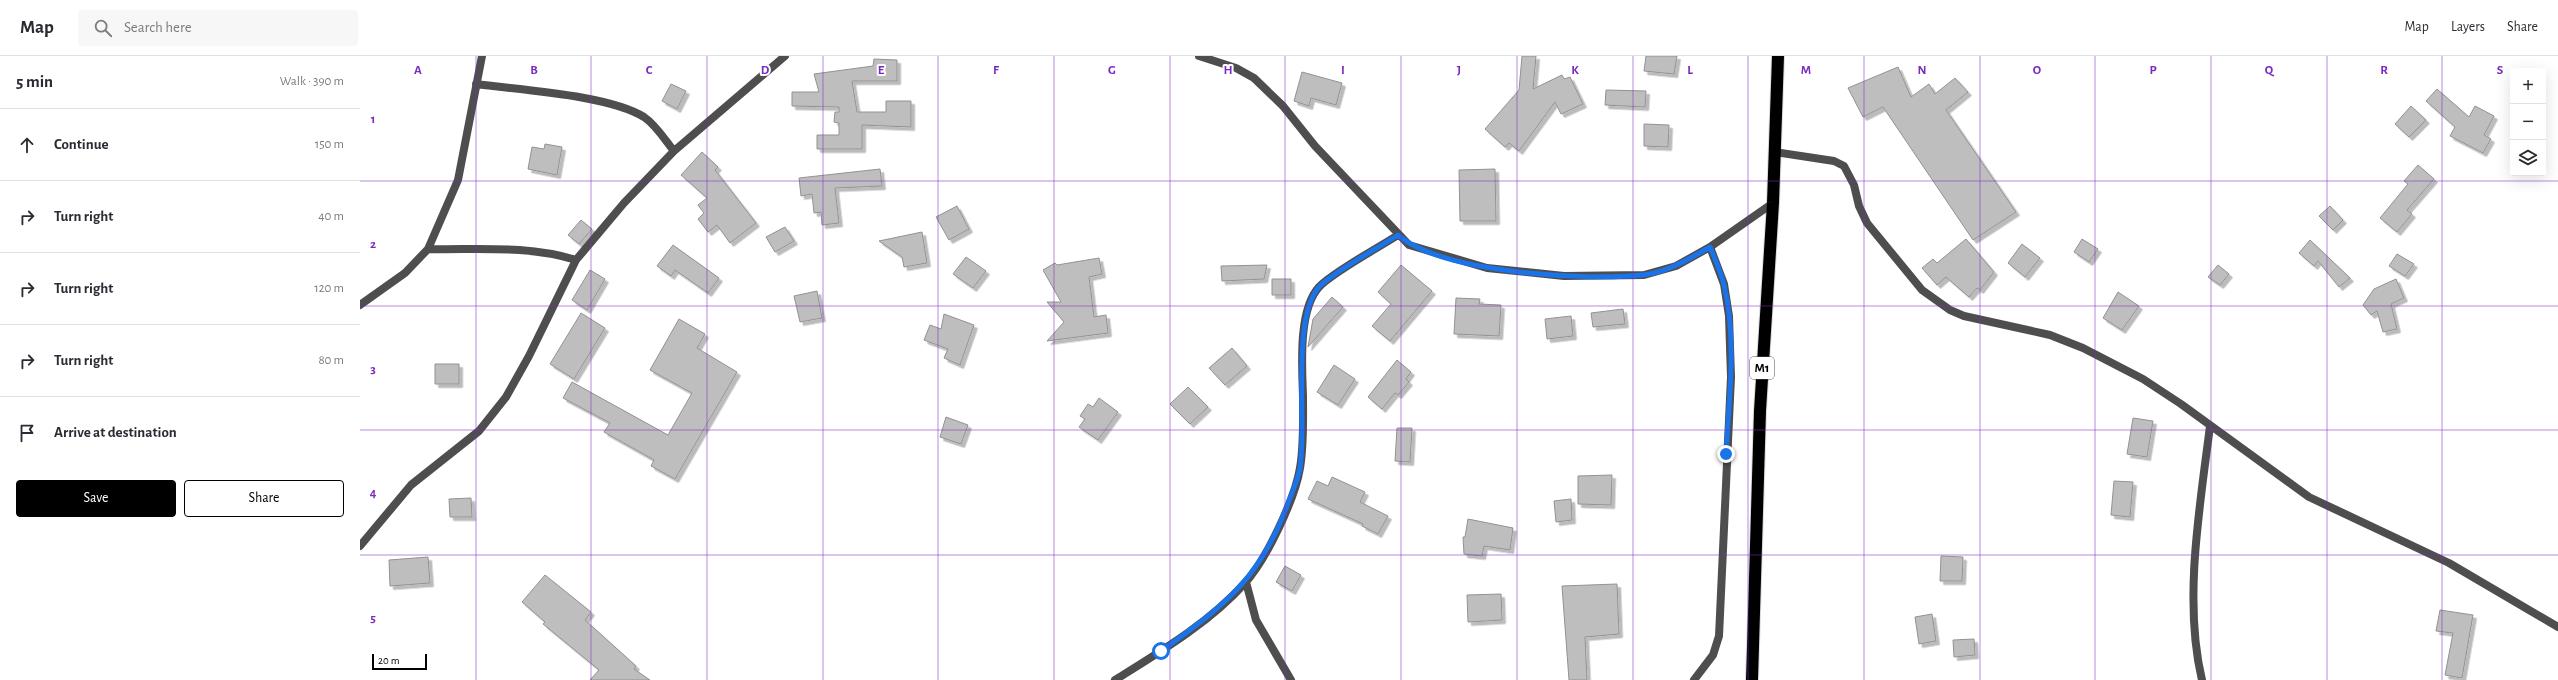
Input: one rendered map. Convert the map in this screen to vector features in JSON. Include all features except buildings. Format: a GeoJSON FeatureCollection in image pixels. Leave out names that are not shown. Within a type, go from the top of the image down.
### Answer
{"type":"FeatureCollection","features":[{"type":"Feature","properties":{"kind":"highway","name":"M1"},"geometry":{"type":"LineString","coordinates":[[1752,680],[1760,411],[1773,203],[1778,56]]}},
{"type":"Feature","properties":{"kind":"street"},"geometry":{"type":"LineString","coordinates":[[360,306],[406,273],[428,249],[458,180],[482,56]]}},
{"type":"Feature","properties":{"kind":"street"},"geometry":{"type":"LineString","coordinates":[[360,546],[411,485],[479,431],[506,396],[529,356],[576,260],[624,203],[674,151],[785,56]]}},
{"type":"Feature","properties":{"kind":"street"},"geometry":{"type":"LineString","coordinates":[[1199,56],[1236,68],[1254,78],[1283,106],[1315,146],[1409,245],[1487,268],[1564,276],[1644,275],[1676,266],[1710,247],[1773,203]]}},
{"type":"Feature","properties":{"kind":"street"},"geometry":{"type":"LineString","coordinates":[[476,84],[577,98],[621,107],[644,117],[674,151]]}},
{"type":"Feature","properties":{"kind":"street"},"geometry":{"type":"LineString","coordinates":[[1775,152],[1834,161],[1844,166],[1854,185],[1859,206],[1867,223],[1922,290],[1950,310],[1964,316],[2050,336],[2083,348],[2143,379],[2309,497],[2449,563],[2558,627]]}},
{"type":"Feature","properties":{"kind":"street"},"geometry":{"type":"LineString","coordinates":[[1115,680],[1161,651],[1212,614],[1246,582],[1268,548],[1285,512],[1300,470],[1303,442],[1302,365],[1305,323],[1311,300],[1319,287],[1398,235]]}},
{"type":"Feature","properties":{"kind":"street"},"geometry":{"type":"LineString","coordinates":[[1694,680],[1713,655],[1719,636],[1731,377],[1729,316],[1724,284],[1710,247]]}},
{"type":"Feature","properties":{"kind":"street"},"geometry":{"type":"LineString","coordinates":[[428,249],[529,249],[552,253],[576,260]]}},
{"type":"Feature","properties":{"kind":"street"},"geometry":{"type":"LineString","coordinates":[[2202,680],[2197,656],[2194,624],[2198,519],[2210,426]]}},
{"type":"Feature","properties":{"kind":"street"},"geometry":{"type":"LineString","coordinates":[[1246,582],[1256,620],[1291,680]]}},
{"type":"Feature","properties":{"kind":"route"},"geometry":{"type":"LineString","coordinates":[[1161,651],[1212,614],[1246,582],[1268,548],[1285,512],[1300,470],[1303,442],[1302,365],[1305,323],[1311,300],[1319,287],[1338,273],[1398,235],[1409,245],[1434,254],[1487,268],[1564,276],[1644,275],[1676,266],[1710,247],[1724,284],[1729,316],[1731,377],[1726,454]]}}]}
